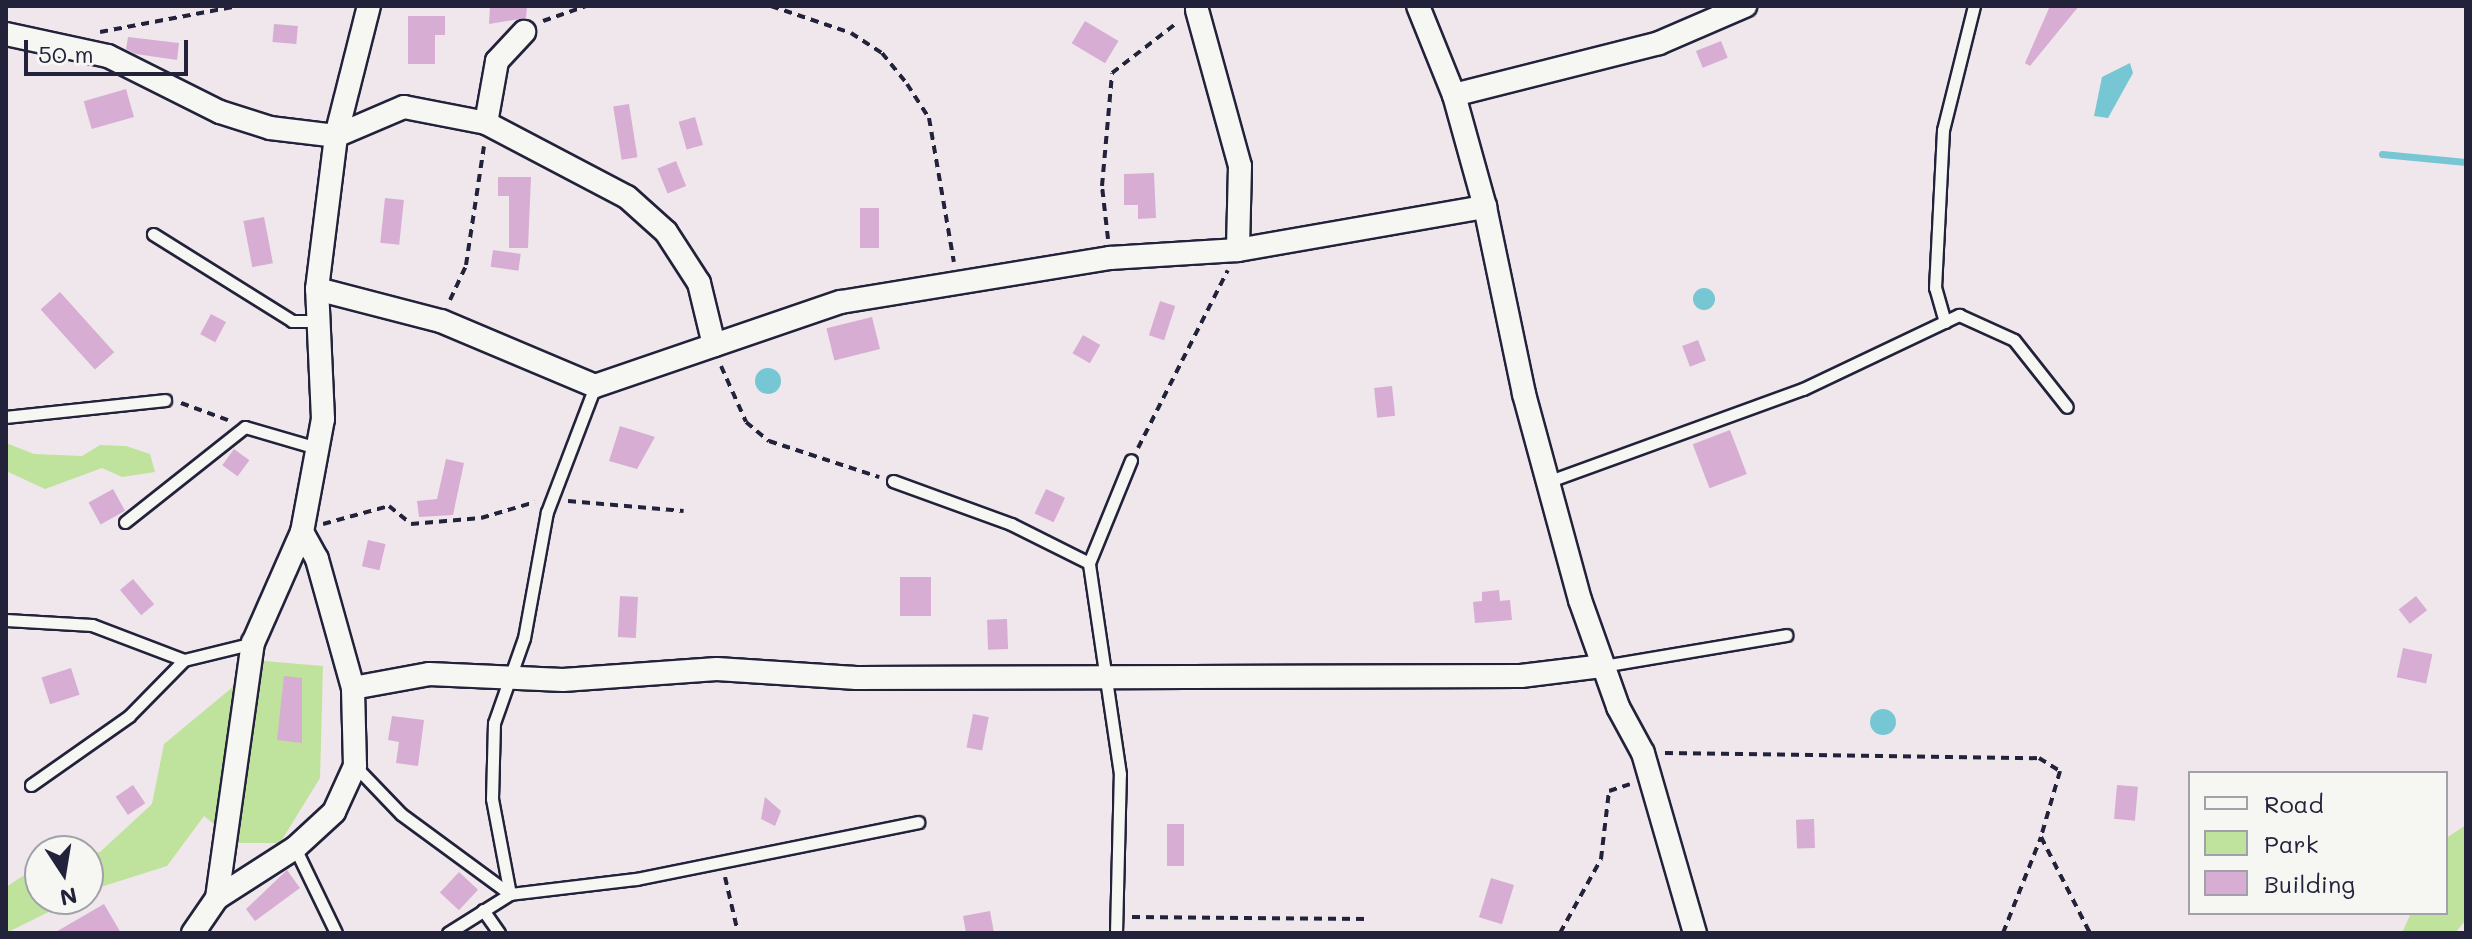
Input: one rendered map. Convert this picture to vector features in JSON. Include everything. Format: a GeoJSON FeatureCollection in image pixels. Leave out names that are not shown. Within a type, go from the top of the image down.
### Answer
{"type":"FeatureCollection","features":[{"type":"Feature","properties":{"kind":"street"},"geometry":{"type":"LineString","coordinates":[[217,898],[253,643],[302,532],[320,449],[317,289],[336,136],[369,6]]}},
{"type":"Feature","properties":{"kind":"street"},"geometry":{"type":"LineString","coordinates":[[1418,6],[1454,95],[1485,207],[1547,482],[1603,666],[1643,753],[1647,778],[1695,933]]}},
{"type":"Feature","properties":{"kind":"street"},"geometry":{"type":"LineString","coordinates":[[1454,95],[1659,43],[1745,6]]}},
{"type":"Feature","properties":{"kind":"street"},"geometry":{"type":"LineString","coordinates":[[1197,10],[1240,166],[1238,250]]}},
{"type":"Feature","properties":{"kind":"street"},"geometry":{"type":"LineString","coordinates":[[486,123],[497,61],[524,32]]}},
{"type":"Feature","properties":{"kind":"street"},"geometry":{"type":"LineString","coordinates":[[6,34],[74,44],[220,112],[336,136],[404,107],[486,123],[627,197],[666,232],[699,283],[714,345]]}},
{"type":"Feature","properties":{"kind":"street"},"geometry":{"type":"LineString","coordinates":[[317,289],[441,321],[595,386],[841,302],[1110,258],[1238,250],[1485,207]]}},
{"type":"Feature","properties":{"kind":"street"},"geometry":{"type":"LineString","coordinates":[[193,933],[217,898],[295,848],[334,812],[355,766],[353,688],[317,559],[302,532]]}},
{"type":"Feature","properties":{"kind":"street"},"geometry":{"type":"LineString","coordinates":[[353,688],[429,674],[633,680],[717,669],[856,678],[1105,674],[1521,676],[1603,666]]}},
{"type":"Feature","properties":{"kind":"lane"},"geometry":{"type":"LineString","coordinates":[[1945,322],[1935,288],[1943,130],[1974,6]]}},
{"type":"Feature","properties":{"kind":"lane"},"geometry":{"type":"LineString","coordinates":[[153,234],[292,321],[318,321]]}},
{"type":"Feature","properties":{"kind":"lane"},"geometry":{"type":"LineString","coordinates":[[1547,482],[1803,389],[1959,315],[2014,340],[2067,407]]}},
{"type":"Feature","properties":{"kind":"lane"},"geometry":{"type":"LineString","coordinates":[[510,894],[492,799],[494,723],[511,675],[551,501],[595,386]]}},
{"type":"Feature","properties":{"kind":"lane"},"geometry":{"type":"LineString","coordinates":[[6,417],[165,400]]}},
{"type":"Feature","properties":{"kind":"lane"},"geometry":{"type":"LineString","coordinates":[[125,522],[245,427],[320,449]]}},
{"type":"Feature","properties":{"kind":"lane"},"geometry":{"type":"LineString","coordinates":[[1116,927],[1120,774],[1089,563],[1131,460]]}},
{"type":"Feature","properties":{"kind":"lane"},"geometry":{"type":"LineString","coordinates":[[893,481],[1011,524],[1089,563]]}},
{"type":"Feature","properties":{"kind":"lane"},"geometry":{"type":"LineString","coordinates":[[6,620],[92,625],[184,660]]}},
{"type":"Feature","properties":{"kind":"lane"},"geometry":{"type":"LineString","coordinates":[[1603,666],[1786,635]]}},
{"type":"Feature","properties":{"kind":"lane"},"geometry":{"type":"LineString","coordinates":[[31,785],[129,716],[184,660],[253,643]]}},
{"type":"Feature","properties":{"kind":"lane"},"geometry":{"type":"LineString","coordinates":[[355,766],[401,814],[510,894]]}},
{"type":"Feature","properties":{"kind":"lane"},"geometry":{"type":"LineString","coordinates":[[448,933],[510,894],[722,863],[918,822]]}},
{"type":"Feature","properties":{"kind":"lane"},"geometry":{"type":"LineString","coordinates":[[295,848],[336,933]]}},
{"type":"Feature","properties":{"kind":"lane"},"geometry":{"type":"LineString","coordinates":[[483,910],[499,933]]}},
{"type":"Feature","properties":{"kind":"path"},"geometry":{"type":"LineString","coordinates":[[74,44],[88,34],[237,6]]}},
{"type":"Feature","properties":{"kind":"path"},"geometry":{"type":"LineString","coordinates":[[524,32],[586,6]]}},
{"type":"Feature","properties":{"kind":"path"},"geometry":{"type":"LineString","coordinates":[[771,6],[851,33],[882,53],[907,84],[929,118],[958,284]]}},
{"type":"Feature","properties":{"kind":"path"},"geometry":{"type":"LineString","coordinates":[[1110,258],[1102,186],[1112,73],[1151,37],[1197,10]]}},
{"type":"Feature","properties":{"kind":"path"},"geometry":{"type":"LineString","coordinates":[[441,321],[466,265],[486,123]]}},
{"type":"Feature","properties":{"kind":"path"},"geometry":{"type":"LineString","coordinates":[[1131,460],[1238,250]]}},
{"type":"Feature","properties":{"kind":"path"},"geometry":{"type":"LineString","coordinates":[[714,345],[746,422],[769,441],[893,481]]}},
{"type":"Feature","properties":{"kind":"path"},"geometry":{"type":"LineString","coordinates":[[165,400],[245,427]]}},
{"type":"Feature","properties":{"kind":"path"},"geometry":{"type":"LineString","coordinates":[[302,532],[389,506],[411,524],[481,518],[551,501],[684,511]]}},
{"type":"Feature","properties":{"kind":"path"},"geometry":{"type":"LineString","coordinates":[[1643,753],[2039,758],[2060,771],[2041,837],[2003,933]]}},
{"type":"Feature","properties":{"kind":"path"},"geometry":{"type":"LineString","coordinates":[[1560,933],[1601,859],[1609,791],[1647,778]]}},
{"type":"Feature","properties":{"kind":"path"},"geometry":{"type":"LineString","coordinates":[[2041,837],[2090,933]]}},
{"type":"Feature","properties":{"kind":"path"},"geometry":{"type":"LineString","coordinates":[[722,863],[738,933]]}},
{"type":"Feature","properties":{"kind":"path"},"geometry":{"type":"LineString","coordinates":[[1116,927],[1369,919]]}},
{"type":"Feature","properties":{"kind":"green space"},"geometry":{"type":"Polygon","coordinates":[[[6,443],[34,454],[82,456],[100,445],[126,446],[150,454],[155,472],[122,477],[102,468],[45,489],[6,471],[6,443]]]}},
{"type":"Feature","properties":{"kind":"green space"},"geometry":{"type":"Polygon","coordinates":[[[264,661],[323,666],[320,778],[280,843],[237,843],[204,816],[167,866],[104,886],[104,848],[152,804],[164,744],[264,661]]]}},
{"type":"Feature","properties":{"kind":"green space"},"geometry":{"type":"Polygon","coordinates":[[[2466,825],[2466,920],[2455,933],[2402,933],[2410,915],[2448,915],[2448,837],[2466,825]]]}},
{"type":"Feature","properties":{"kind":"green space"},"geometry":{"type":"Polygon","coordinates":[[[24,875],[24,915],[43,915],[6,933],[6,887],[24,875]]]}},
{"type":"Feature","properties":{"kind":"water"},"geometry":{"type":"Polygon","coordinates":[[[2130,63],[2133,73],[2108,118],[2094,116],[2102,77],[2130,63]]]}},
{"type":"Feature","properties":{"kind":"water"},"geometry":{"type":"Polygon","coordinates":[[[1704,288],[1712,291],[1715,299],[1712,307],[1704,310],[1696,307],[1693,299],[1696,291],[1704,288]]]}},
{"type":"Feature","properties":{"kind":"water"},"geometry":{"type":"Polygon","coordinates":[[[768,368],[777,372],[781,381],[777,390],[768,394],[759,390],[755,381],[759,372],[768,368]]]}},
{"type":"Feature","properties":{"kind":"water"},"geometry":{"type":"Polygon","coordinates":[[[1883,709],[1892,713],[1896,722],[1892,731],[1883,735],[1874,731],[1870,722],[1874,713],[1883,709]]]}},
{"type":"Feature","properties":{"kind":"building"},"geometry":{"type":"Polygon","coordinates":[[[490,6],[527,6],[526,18],[489,24],[490,6]]]}},
{"type":"Feature","properties":{"kind":"building"},"geometry":{"type":"Polygon","coordinates":[[[2050,6],[2079,6],[2030,66],[2025,63],[2050,6]]]}},
{"type":"Feature","properties":{"kind":"building"},"geometry":{"type":"Polygon","coordinates":[[[408,16],[445,16],[445,35],[435,35],[435,64],[408,64],[408,16]]]}},
{"type":"Feature","properties":{"kind":"building"},"geometry":{"type":"Polygon","coordinates":[[[1085,21],[1118,41],[1105,63],[1072,43],[1085,21]]]}},
{"type":"Feature","properties":{"kind":"building"},"geometry":{"type":"Polygon","coordinates":[[[274,24],[298,26],[296,44],[272,42],[274,24]]]}},
{"type":"Feature","properties":{"kind":"building"},"geometry":{"type":"Polygon","coordinates":[[[128,37],[179,43],[177,60],[136,54],[126,49],[128,37]]]}},
{"type":"Feature","properties":{"kind":"building"},"geometry":{"type":"Polygon","coordinates":[[[1721,41],[1728,58],[1703,68],[1696,51],[1721,41]]]}},
{"type":"Feature","properties":{"kind":"building"},"geometry":{"type":"Polygon","coordinates":[[[126,89],[134,117],[92,129],[84,101],[126,89]]]}},
{"type":"Feature","properties":{"kind":"building"},"geometry":{"type":"Polygon","coordinates":[[[629,104],[637,157],[622,160],[613,107],[629,104]]]}},
{"type":"Feature","properties":{"kind":"building"},"geometry":{"type":"Polygon","coordinates":[[[695,117],[703,145],[687,150],[679,122],[695,117]]]}},
{"type":"Feature","properties":{"kind":"building"},"geometry":{"type":"Polygon","coordinates":[[[676,161],[686,186],[668,194],[657,168],[676,161]]]}},
{"type":"Feature","properties":{"kind":"building"},"geometry":{"type":"Polygon","coordinates":[[[1154,173],[1156,218],[1138,219],[1138,205],[1124,205],[1124,174],[1154,173]]]}},
{"type":"Feature","properties":{"kind":"building"},"geometry":{"type":"Polygon","coordinates":[[[498,177],[531,177],[528,248],[509,248],[509,196],[498,196],[498,177]]]}},
{"type":"Feature","properties":{"kind":"building"},"geometry":{"type":"Polygon","coordinates":[[[385,198],[404,200],[399,245],[380,243],[385,198]]]}},
{"type":"Feature","properties":{"kind":"building"},"geometry":{"type":"Polygon","coordinates":[[[860,208],[879,208],[879,248],[860,248],[860,208]]]}},
{"type":"Feature","properties":{"kind":"building"},"geometry":{"type":"Polygon","coordinates":[[[264,217],[273,263],[252,267],[243,221],[264,217]]]}},
{"type":"Feature","properties":{"kind":"building"},"geometry":{"type":"Polygon","coordinates":[[[493,250],[521,254],[518,271],[491,267],[493,250]]]}},
{"type":"Feature","properties":{"kind":"building"},"geometry":{"type":"Polygon","coordinates":[[[60,292],[114,352],[95,370],[41,309],[60,292]]]}},
{"type":"Feature","properties":{"kind":"building"},"geometry":{"type":"Polygon","coordinates":[[[1160,301],[1175,306],[1164,340],[1149,335],[1160,301]]]}},
{"type":"Feature","properties":{"kind":"building"},"geometry":{"type":"Polygon","coordinates":[[[211,314],[226,322],[215,342],[200,334],[211,314]]]}},
{"type":"Feature","properties":{"kind":"building"},"geometry":{"type":"Polygon","coordinates":[[[872,317],[880,349],[834,360],[826,328],[872,317]]]}},
{"type":"Feature","properties":{"kind":"building"},"geometry":{"type":"Polygon","coordinates":[[[1083,335],[1100,345],[1090,363],[1072,353],[1083,335]]]}},
{"type":"Feature","properties":{"kind":"building"},"geometry":{"type":"Polygon","coordinates":[[[1698,340],[1706,361],[1690,367],[1682,346],[1698,340]]]}},
{"type":"Feature","properties":{"kind":"building"},"geometry":{"type":"Polygon","coordinates":[[[1392,386],[1395,416],[1377,418],[1374,388],[1392,386]]]}},
{"type":"Feature","properties":{"kind":"building"},"geometry":{"type":"Polygon","coordinates":[[[620,426],[655,437],[637,469],[609,461],[620,426]]]}},
{"type":"Feature","properties":{"kind":"building"},"geometry":{"type":"Polygon","coordinates":[[[1730,430],[1747,474],[1710,488],[1693,444],[1730,430]]]}},
{"type":"Feature","properties":{"kind":"building"},"geometry":{"type":"Polygon","coordinates":[[[234,449],[249,460],[238,476],[222,465],[234,449]]]}},
{"type":"Feature","properties":{"kind":"building"},"geometry":{"type":"Polygon","coordinates":[[[446,459],[464,463],[453,515],[419,517],[417,501],[437,499],[446,459]]]}},
{"type":"Feature","properties":{"kind":"building"},"geometry":{"type":"Polygon","coordinates":[[[113,489],[125,511],[101,524],[89,503],[113,489]]]}},
{"type":"Feature","properties":{"kind":"building"},"geometry":{"type":"Polygon","coordinates":[[[1046,489],[1065,498],[1054,522],[1035,513],[1046,489]]]}},
{"type":"Feature","properties":{"kind":"building"},"geometry":{"type":"Polygon","coordinates":[[[368,540],[386,544],[379,570],[362,566],[368,540]]]}},
{"type":"Feature","properties":{"kind":"building"},"geometry":{"type":"Polygon","coordinates":[[[900,577],[931,577],[931,616],[900,616],[900,577]]]}},
{"type":"Feature","properties":{"kind":"building"},"geometry":{"type":"Polygon","coordinates":[[[133,579],[154,604],[141,615],[120,590],[133,579]]]}},
{"type":"Feature","properties":{"kind":"building"},"geometry":{"type":"Polygon","coordinates":[[[1499,590],[1500,601],[1510,600],[1512,620],[1475,623],[1473,602],[1482,601],[1482,592],[1499,590]]]}},
{"type":"Feature","properties":{"kind":"building"},"geometry":{"type":"Polygon","coordinates":[[[620,596],[638,597],[636,638],[618,637],[620,596]]]}},
{"type":"Feature","properties":{"kind":"building"},"geometry":{"type":"Polygon","coordinates":[[[2416,596],[2427,610],[2410,624],[2399,610],[2416,596]]]}},
{"type":"Feature","properties":{"kind":"building"},"geometry":{"type":"Polygon","coordinates":[[[1007,619],[1008,649],[988,650],[987,620],[1007,619]]]}},
{"type":"Feature","properties":{"kind":"building"},"geometry":{"type":"Polygon","coordinates":[[[2403,648],[2432,654],[2426,684],[2397,677],[2403,648]]]}},
{"type":"Feature","properties":{"kind":"building"},"geometry":{"type":"Polygon","coordinates":[[[71,668],[80,695],[50,704],[42,678],[71,668]]]}},
{"type":"Feature","properties":{"kind":"building"},"geometry":{"type":"Polygon","coordinates":[[[284,676],[302,678],[302,743],[277,740],[284,676]]]}},
{"type":"Feature","properties":{"kind":"building"},"geometry":{"type":"Polygon","coordinates":[[[973,714],[989,717],[982,750],[967,747],[973,714]]]}},
{"type":"Feature","properties":{"kind":"building"},"geometry":{"type":"Polygon","coordinates":[[[392,716],[424,720],[418,766],[396,763],[399,742],[388,740],[392,716]]]}},
{"type":"Feature","properties":{"kind":"building"},"geometry":{"type":"Polygon","coordinates":[[[133,785],[145,803],[128,815],[116,797],[133,785]]]}},
{"type":"Feature","properties":{"kind":"building"},"geometry":{"type":"Polygon","coordinates":[[[2117,785],[2138,787],[2135,821],[2114,819],[2117,785]]]}},
{"type":"Feature","properties":{"kind":"building"},"geometry":{"type":"Polygon","coordinates":[[[765,797],[781,811],[775,826],[761,819],[765,797]]]}},
{"type":"Feature","properties":{"kind":"building"},"geometry":{"type":"Polygon","coordinates":[[[1814,819],[1815,848],[1797,849],[1796,820],[1814,819]]]}},
{"type":"Feature","properties":{"kind":"building"},"geometry":{"type":"Polygon","coordinates":[[[1167,824],[1184,824],[1184,866],[1167,866],[1167,824]]]}},
{"type":"Feature","properties":{"kind":"building"},"geometry":{"type":"Polygon","coordinates":[[[287,870],[300,888],[255,921],[246,909],[287,870]]]}},
{"type":"Feature","properties":{"kind":"building"},"geometry":{"type":"Polygon","coordinates":[[[459,872],[478,890],[459,910],[440,892],[459,872]]]}},
{"type":"Feature","properties":{"kind":"building"},"geometry":{"type":"Polygon","coordinates":[[[1491,878],[1514,885],[1502,924],[1479,917],[1491,878]]]}},
{"type":"Feature","properties":{"kind":"building"},"geometry":{"type":"Polygon","coordinates":[[[104,904],[121,933],[54,933],[85,915],[104,915],[104,904]]]}},
{"type":"Feature","properties":{"kind":"building"},"geometry":{"type":"Polygon","coordinates":[[[990,911],[994,933],[966,933],[963,916],[990,911]]]}},
{"type":"Feature","properties":{"kind":"waterway"},"geometry":{"type":"LineString","coordinates":[[2382,154],[2466,162]]}}]}
